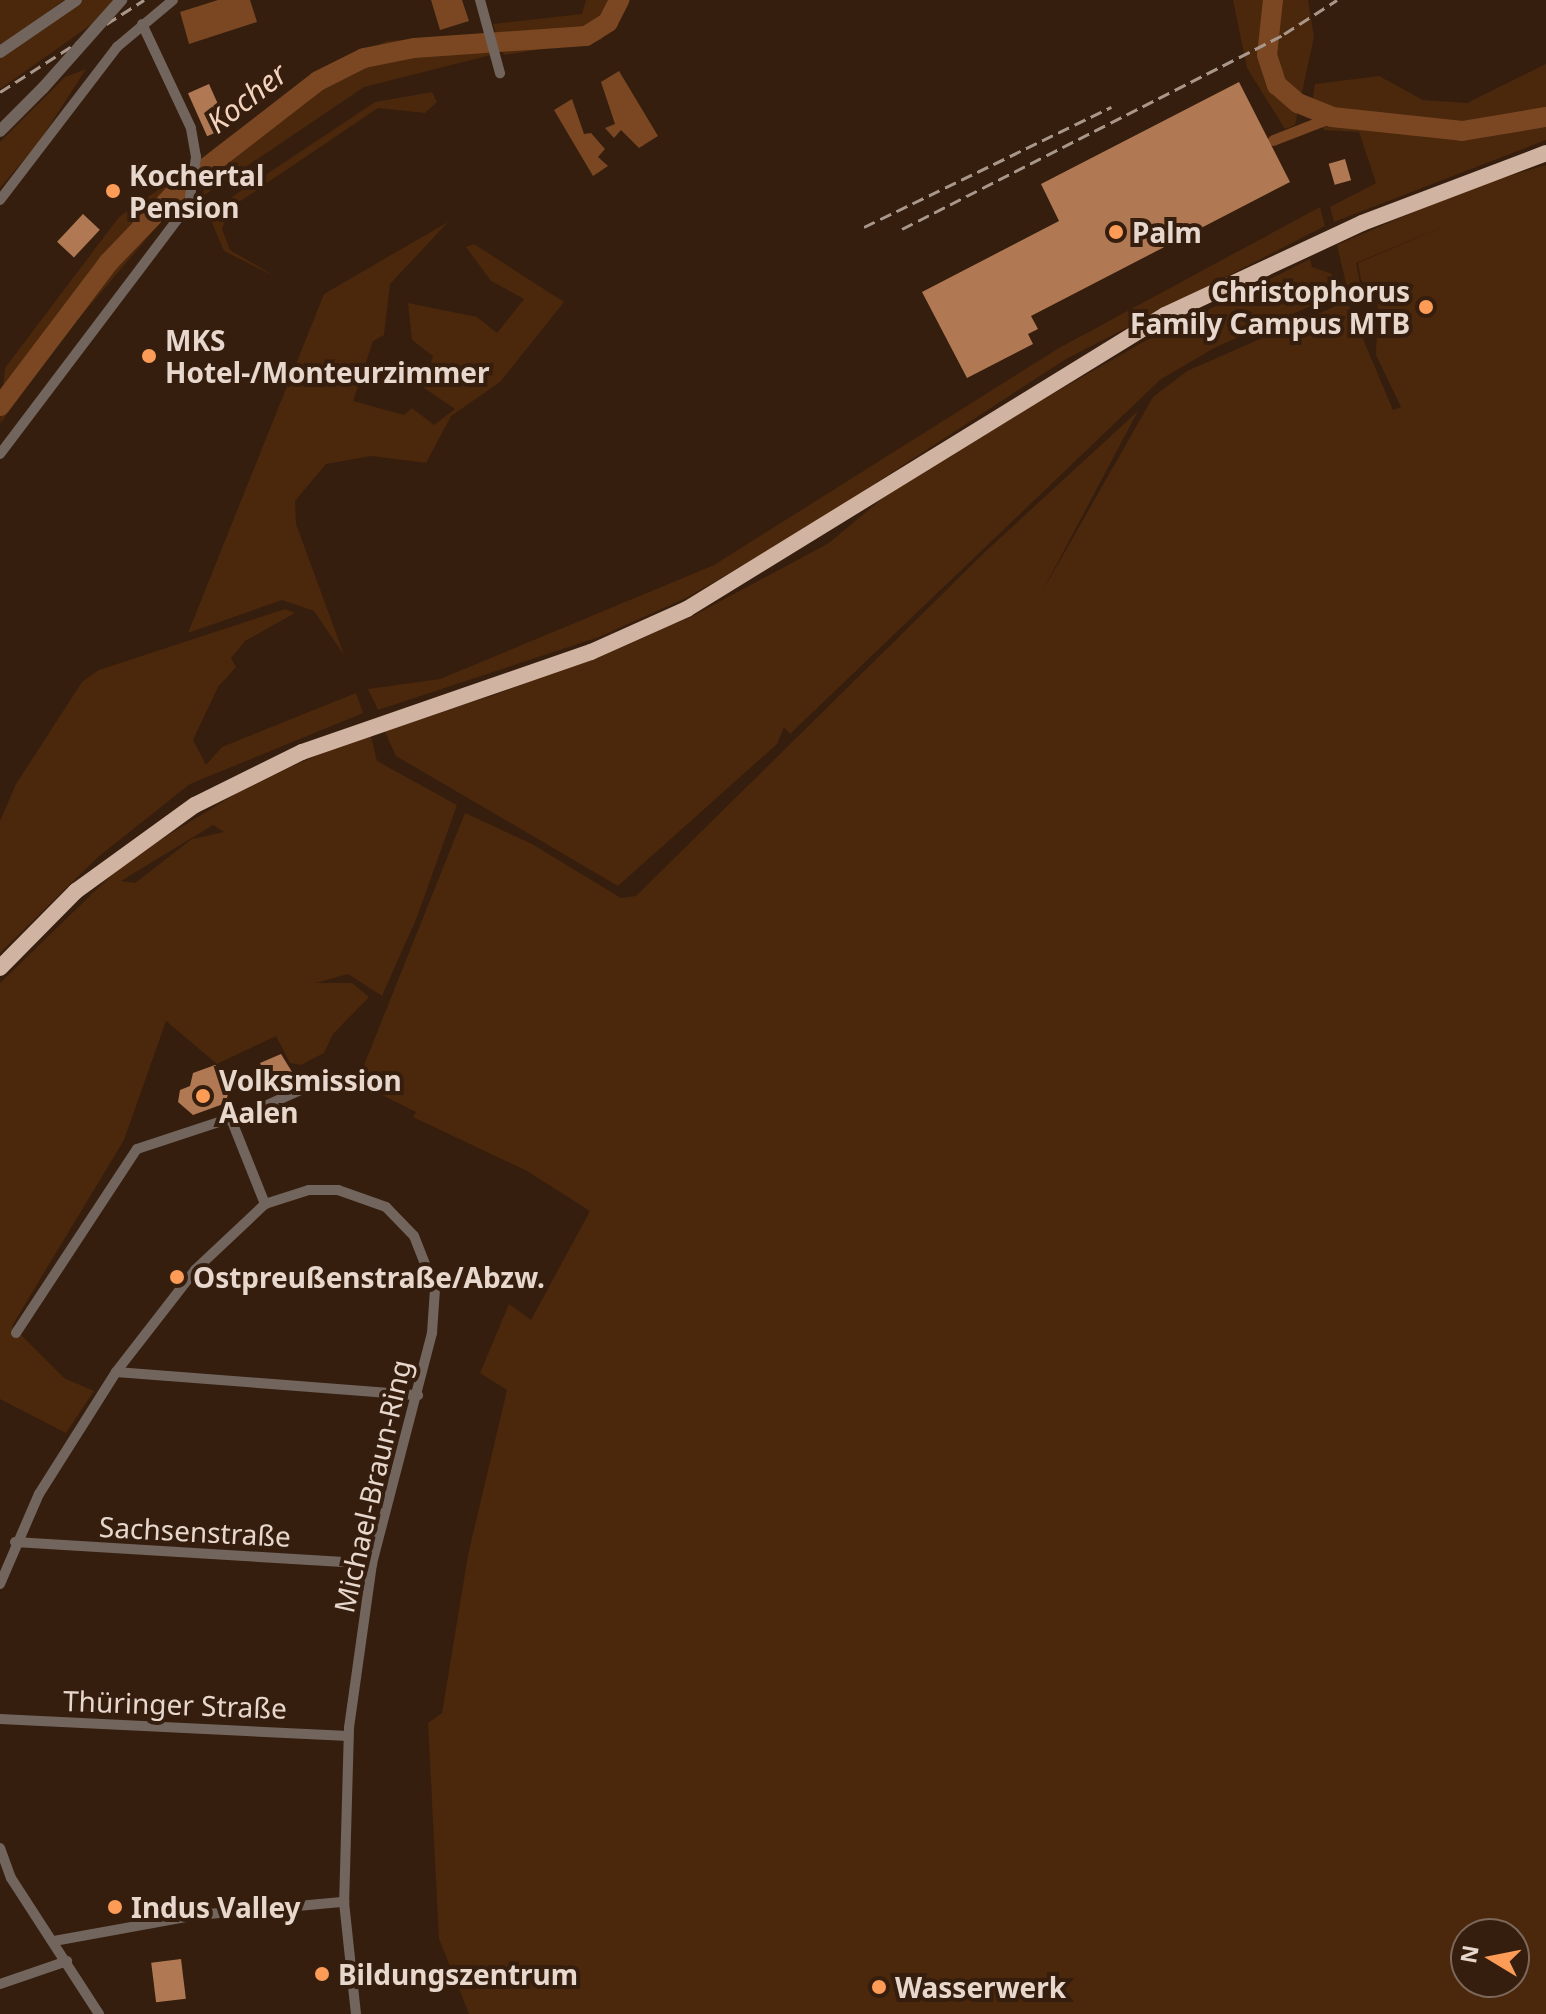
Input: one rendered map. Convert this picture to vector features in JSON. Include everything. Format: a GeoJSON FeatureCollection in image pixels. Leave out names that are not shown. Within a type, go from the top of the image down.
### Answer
{"type":"FeatureCollection","features":[{"type":"Feature","properties":{"kind":"highway"},"geometry":{"type":"LineString","coordinates":[[0,968],[76,891],[195,805],[302,752],[591,652],[687,609],[1165,315],[1362,223],[1546,153]]}},
{"type":"Feature","properties":{"kind":"street"},"geometry":{"type":"LineString","coordinates":[[0,52],[76,0]]}},
{"type":"Feature","properties":{"kind":"street"},"geometry":{"type":"LineString","coordinates":[[0,131],[43,88],[121,0]]}},
{"type":"Feature","properties":{"kind":"street"},"geometry":{"type":"LineString","coordinates":[[0,200],[99,70],[142,24],[173,0]]}},
{"type":"Feature","properties":{"kind":"street"},"geometry":{"type":"LineString","coordinates":[[480,0],[500,73]]}},
{"type":"Feature","properties":{"kind":"street"},"geometry":{"type":"LineString","coordinates":[[0,454],[76,347],[169,239],[192,191],[196,157],[173,81],[142,24]]}},
{"type":"Feature","properties":{"kind":"street"},"geometry":{"type":"LineString","coordinates":[[16,1333],[137,1149],[231,1119],[330,1077]]}},
{"type":"Feature","properties":{"kind":"street"},"geometry":{"type":"LineString","coordinates":[[0,1584],[15,1542],[116,1372],[195,1270],[265,1204],[231,1119]]}},
{"type":"Feature","properties":{"kind":"street","name":"Michael-Braun-Ring"},"geometry":{"type":"LineString","coordinates":[[265,1204],[309,1190],[338,1190],[386,1207],[414,1236],[435,1289],[418,1395],[372,1564],[349,1736],[344,1902],[356,2014]]}},
{"type":"Feature","properties":{"kind":"street"},"geometry":{"type":"LineString","coordinates":[[116,1372],[418,1395]]}},
{"type":"Feature","properties":{"kind":"street","name":"Sachsenstraße"},"geometry":{"type":"LineString","coordinates":[[15,1542],[372,1564]]}},
{"type":"Feature","properties":{"kind":"street","name":"Thüringer Straße"},"geometry":{"type":"LineString","coordinates":[[0,1719],[349,1736]]}},
{"type":"Feature","properties":{"kind":"street"},"geometry":{"type":"LineString","coordinates":[[0,1848],[11,1878],[99,2014]]}},
{"type":"Feature","properties":{"kind":"street"},"geometry":{"type":"LineString","coordinates":[[54,1941],[197,1915],[344,1902]]}},
{"type":"Feature","properties":{"kind":"street"},"geometry":{"type":"LineString","coordinates":[[0,1984],[67,1961]]}},
{"type":"Feature","properties":{"kind":"shaded area"},"geometry":{"type":"Polygon","coordinates":[[[0,0],[64,0],[0,47],[0,0]]]}},
{"type":"Feature","properties":{"kind":"shaded area"},"geometry":{"type":"Polygon","coordinates":[[[82,0],[115,0],[95,22],[0,89],[0,57],[82,0]]]}},
{"type":"Feature","properties":{"kind":"shaded area"},"geometry":{"type":"Polygon","coordinates":[[[218,0],[250,0],[257,22],[189,44],[180,12],[218,0]]]}},
{"type":"Feature","properties":{"kind":"shaded area"},"geometry":{"type":"Polygon","coordinates":[[[431,0],[462,0],[469,21],[440,30],[431,0]]]}},
{"type":"Feature","properties":{"kind":"shaded area"},"geometry":{"type":"Polygon","coordinates":[[[586,0],[630,0],[601,40],[504,55],[493,24],[582,14],[586,0]]]}},
{"type":"Feature","properties":{"kind":"shaded area"},"geometry":{"type":"Polygon","coordinates":[[[1233,0],[1308,0],[1314,37],[1295,125],[1285,129],[1247,68],[1233,0]]]}},
{"type":"Feature","properties":{"kind":"shaded area"},"geometry":{"type":"Polygon","coordinates":[[[481,35],[491,55],[364,87],[203,196],[207,159],[320,71],[387,41],[481,35]]]}},
{"type":"Feature","properties":{"kind":"shaded area"},"geometry":{"type":"Polygon","coordinates":[[[1546,64],[1546,140],[1334,222],[1330,207],[1376,183],[1359,132],[1324,130],[1312,104],[1315,84],[1379,76],[1423,100],[1467,103],[1546,64]]]}},
{"type":"Feature","properties":{"kind":"shaded area"},"geometry":{"type":"Polygon","coordinates":[[[86,69],[39,142],[0,188],[0,142],[65,77],[86,69]]]}},
{"type":"Feature","properties":{"kind":"shaded area"},"geometry":{"type":"Polygon","coordinates":[[[619,71],[658,136],[639,148],[621,130],[614,138],[605,128],[615,124],[601,82],[619,71]]]}},
{"type":"Feature","properties":{"kind":"shaded area"},"geometry":{"type":"Polygon","coordinates":[[[432,92],[437,102],[425,113],[378,108],[230,208],[222,229],[230,250],[278,278],[224,251],[212,223],[226,201],[375,102],[432,92]]]}},
{"type":"Feature","properties":{"kind":"shaded area"},"geometry":{"type":"Polygon","coordinates":[[[572,99],[584,134],[591,133],[605,149],[598,157],[608,166],[593,176],[554,110],[572,99]]]}},
{"type":"Feature","properties":{"kind":"shaded area"},"geometry":{"type":"Polygon","coordinates":[[[1546,165],[1546,2014],[469,2014],[439,1939],[428,1723],[442,1713],[468,1555],[507,1390],[480,1373],[509,1304],[531,1320],[590,1211],[527,1171],[413,1117],[416,1112],[368,1088],[360,1075],[465,813],[532,844],[621,898],[636,896],[987,550],[1138,411],[1042,592],[1153,397],[1187,371],[1347,301],[1393,410],[1401,407],[1376,355],[1378,297],[1361,280],[1358,263],[1454,222],[1356,263],[1360,283],[1347,288],[1337,245],[1469,188],[1546,165]]]}},
{"type":"Feature","properties":{"kind":"shaded area"},"geometry":{"type":"Polygon","coordinates":[[[181,174],[172,209],[57,344],[0,424],[5,368],[119,217],[181,174]]]}},
{"type":"Feature","properties":{"kind":"shaded area"},"geometry":{"type":"Polygon","coordinates":[[[1320,207],[1325,226],[1066,359],[796,535],[686,598],[599,637],[378,710],[368,689],[440,679],[714,565],[1059,348],[1320,207]]]}},
{"type":"Feature","properties":{"kind":"shaded area"},"geometry":{"type":"Polygon","coordinates":[[[448,222],[390,284],[384,335],[373,341],[353,401],[404,415],[412,408],[434,425],[455,409],[424,388],[433,356],[412,340],[408,303],[477,317],[497,333],[524,299],[491,281],[466,247],[474,244],[564,302],[500,382],[451,416],[426,463],[371,456],[326,464],[295,501],[296,524],[344,655],[314,611],[282,600],[188,633],[324,294],[448,222]]]}},
{"type":"Feature","properties":{"kind":"shaded area"},"geometry":{"type":"Polygon","coordinates":[[[1310,259],[1312,267],[1332,274],[1334,296],[1216,347],[1161,379],[790,734],[784,727],[777,744],[618,886],[396,756],[384,730],[494,695],[691,617],[829,543],[891,491],[965,444],[1145,341],[1310,259]]]}},
{"type":"Feature","properties":{"kind":"shaded area"},"geometry":{"type":"Polygon","coordinates":[[[285,609],[295,613],[245,641],[231,658],[236,667],[218,687],[193,740],[206,765],[222,747],[356,693],[363,713],[190,784],[98,857],[0,953],[0,821],[16,784],[82,682],[99,670],[285,609]]]}},
{"type":"Feature","properties":{"kind":"shaded area"},"geometry":{"type":"Polygon","coordinates":[[[370,733],[377,761],[457,805],[417,917],[382,996],[348,974],[316,983],[352,983],[369,997],[333,1034],[324,1053],[301,1065],[290,1063],[276,1036],[217,1064],[166,1021],[124,1140],[12,1326],[64,1378],[94,1391],[66,1433],[0,1399],[0,983],[127,860],[257,781],[370,733]],[[213,825],[121,881],[135,883],[192,839],[224,832],[213,825]]]}},
{"type":"Feature","properties":{"kind":"building","name":"Palm"},"geometry":{"type":"Polygon","coordinates":[[[1239,82],[1290,182],[1031,316],[1038,329],[1028,334],[1033,344],[967,378],[922,292],[1059,221],[1041,184],[1239,82]]]}},
{"type":"Feature","properties":{"kind":"building"},"geometry":{"type":"Polygon","coordinates":[[[209,84],[228,127],[207,136],[188,93],[209,84]]]}},
{"type":"Feature","properties":{"kind":"building"},"geometry":{"type":"Polygon","coordinates":[[[1345,159],[1351,180],[1335,185],[1329,164],[1345,159]]]}},
{"type":"Feature","properties":{"kind":"building"},"geometry":{"type":"Polygon","coordinates":[[[83,214],[100,230],[74,257],[57,242],[83,214]]]}},
{"type":"Feature","properties":{"kind":"building"},"geometry":{"type":"Polygon","coordinates":[[[281,1054],[297,1080],[272,1091],[260,1063],[281,1054]]]}},
{"type":"Feature","properties":{"kind":"building","name":"Volksmission Aalen"},"geometry":{"type":"Polygon","coordinates":[[[215,1065],[231,1079],[226,1103],[193,1115],[178,1102],[180,1090],[190,1086],[193,1073],[215,1065]]]}},
{"type":"Feature","properties":{"kind":"building"},"geometry":{"type":"Polygon","coordinates":[[[181,1959],[186,1999],[156,2002],[151,1963],[181,1959]]]}},
{"type":"Feature","properties":{"kind":"waterway","name":"Kocher"},"geometry":{"type":"LineString","coordinates":[[0,406],[108,263],[181,187],[318,81],[364,58],[414,48],[586,36],[608,22],[619,0]]}},
{"type":"Feature","properties":{"kind":"waterway"},"geometry":{"type":"LineString","coordinates":[[1273,0],[1267,55],[1277,85],[1298,103],[1332,117],[1462,131],[1546,117]]}},
{"type":"Feature","properties":{"kind":"waterway"},"geometry":{"type":"LineString","coordinates":[[506,44],[509,48]]}},
{"type":"Feature","properties":{"kind":"waterway"},"geometry":{"type":"LineString","coordinates":[[1273,140],[1332,117]]}},
{"type":"Feature","properties":{"kind":"railway"},"geometry":{"type":"LineString","coordinates":[[0,92],[144,0]]}},
{"type":"Feature","properties":{"kind":"railway"},"geometry":{"type":"LineString","coordinates":[[902,229],[1284,34],[1337,0]]}},
{"type":"Feature","properties":{"kind":"railway"},"geometry":{"type":"LineString","coordinates":[[864,227],[1111,107]]}},
{"type":"Feature","properties":{"kind":"place","name":"Kochertal Pension"},"geometry":{"type":"Point","coordinates":[113,191]}},
{"type":"Feature","properties":{"kind":"place","name":"Palm"},"geometry":{"type":"Point","coordinates":[1116,232]}},
{"type":"Feature","properties":{"kind":"place","name":"Christophorus Family Campus MTB"},"geometry":{"type":"Point","coordinates":[1426,307]}},
{"type":"Feature","properties":{"kind":"place","name":"MKS Hotel-/Monteurzimmer"},"geometry":{"type":"Point","coordinates":[149,356]}},
{"type":"Feature","properties":{"kind":"place","name":"Volksmission Aalen"},"geometry":{"type":"Point","coordinates":[203,1096]}},
{"type":"Feature","properties":{"kind":"place","name":"Ostpreußenstraße/Abzw."},"geometry":{"type":"Point","coordinates":[177,1277]}},
{"type":"Feature","properties":{"kind":"place","name":"Indus Valley"},"geometry":{"type":"Point","coordinates":[115,1907]}},
{"type":"Feature","properties":{"kind":"place","name":"Bildungszentrum"},"geometry":{"type":"Point","coordinates":[322,1974]}},
{"type":"Feature","properties":{"kind":"place","name":"Wasserwerk"},"geometry":{"type":"Point","coordinates":[879,1987]}}]}
